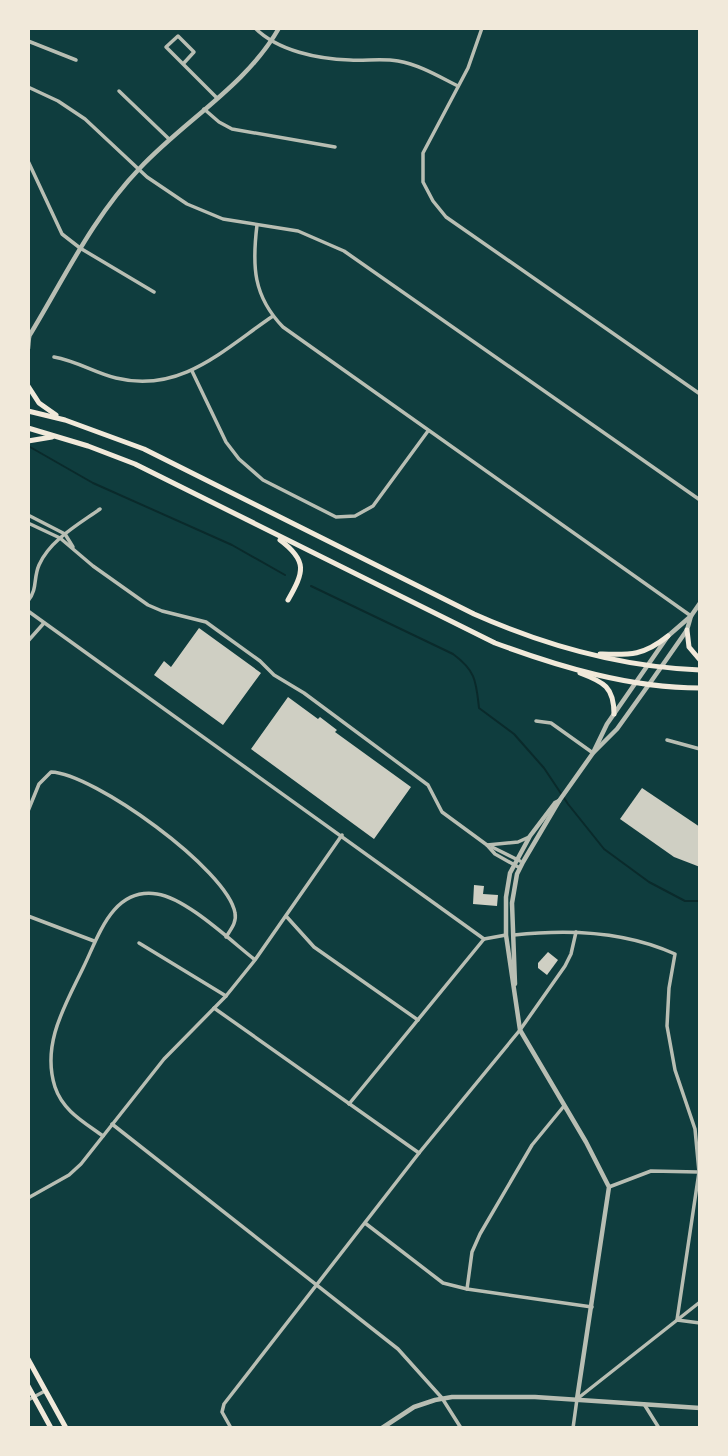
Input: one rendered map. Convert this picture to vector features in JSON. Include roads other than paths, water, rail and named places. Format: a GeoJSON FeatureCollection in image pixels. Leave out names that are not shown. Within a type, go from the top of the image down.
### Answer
{"type":"FeatureCollection","features":[{"type":"Feature","properties":{"kind":"main road"},"geometry":{"type":"LineString","coordinates":[[28,386],[39,403],[65,420]]}},
{"type":"Feature","properties":{"kind":"main road"},"geometry":{"type":"LineString","coordinates":[[28,411],[65,420],[174,463],[503,627],[582,653],[647,666],[700,670]]}},
{"type":"Feature","properties":{"kind":"main road"},"geometry":{"type":"LineString","coordinates":[[28,428],[135,464],[466,630],[589,677],[606,687],[612,697],[614,714]]}},
{"type":"Feature","properties":{"kind":"main road"},"geometry":{"type":"LineString","coordinates":[[28,441],[58,436]]}},
{"type":"Feature","properties":{"kind":"main road"},"geometry":{"type":"LineString","coordinates":[[266,530],[290,547],[301,562],[300,577],[288,600]]}},
{"type":"Feature","properties":{"kind":"main road"},"geometry":{"type":"LineString","coordinates":[[687,630],[689,647],[700,660]]}},
{"type":"Feature","properties":{"kind":"main road"},"geometry":{"type":"LineString","coordinates":[[582,653],[639,653],[656,646],[668,636]]}},
{"type":"Feature","properties":{"kind":"main road"},"geometry":{"type":"LineString","coordinates":[[547,661],[636,682],[700,688]]}},
{"type":"Feature","properties":{"kind":"main road"},"geometry":{"type":"LineString","coordinates":[[28,1359],[66,1428]]}},
{"type":"Feature","properties":{"kind":"main road"},"geometry":{"type":"LineString","coordinates":[[28,1386],[31,1399],[51,1428]]}},
{"type":"Feature","properties":{"kind":"street"},"geometry":{"type":"LineString","coordinates":[[255,28],[272,40],[300,52],[327,58],[409,63],[458,86]]}},
{"type":"Feature","properties":{"kind":"street"},"geometry":{"type":"LineString","coordinates":[[28,348],[34,327],[108,204],[169,139],[245,73],[279,28]]}},
{"type":"Feature","properties":{"kind":"street"},"geometry":{"type":"LineString","coordinates":[[482,28],[474,55],[423,153],[423,182],[433,201],[446,217],[700,394]]}},
{"type":"Feature","properties":{"kind":"street"},"geometry":{"type":"LineString","coordinates":[[183,64],[194,52],[177,36],[166,47],[183,64],[217,98]]}},
{"type":"Feature","properties":{"kind":"street"},"geometry":{"type":"LineString","coordinates":[[28,41],[76,60]]}},
{"type":"Feature","properties":{"kind":"street"},"geometry":{"type":"LineString","coordinates":[[28,87],[46,94],[79,114],[166,192],[198,210],[223,219],[298,231],[344,251],[700,500]]}},
{"type":"Feature","properties":{"kind":"street"},"geometry":{"type":"LineString","coordinates":[[119,91],[169,139]]}},
{"type":"Feature","properties":{"kind":"street"},"geometry":{"type":"LineString","coordinates":[[205,108],[219,122],[232,129],[335,146]]}},
{"type":"Feature","properties":{"kind":"street"},"geometry":{"type":"LineString","coordinates":[[28,160],[56,225],[66,238],[155,292]]}},
{"type":"Feature","properties":{"kind":"street"},"geometry":{"type":"LineString","coordinates":[[257,225],[253,261],[261,295],[273,316],[291,334],[691,616]]}},
{"type":"Feature","properties":{"kind":"street"},"geometry":{"type":"LineString","coordinates":[[54,358],[70,360],[92,371],[130,381],[159,380],[192,371],[273,316]]}},
{"type":"Feature","properties":{"kind":"street"},"geometry":{"type":"LineString","coordinates":[[28,324],[34,327]]}},
{"type":"Feature","properties":{"kind":"street"},"geometry":{"type":"LineString","coordinates":[[192,371],[226,442],[244,464],[263,480],[336,517],[355,516],[373,506],[428,431]]}},
{"type":"Feature","properties":{"kind":"street"},"geometry":{"type":"LineString","coordinates":[[28,601],[35,591],[39,565],[60,538],[100,509]]}},
{"type":"Feature","properties":{"kind":"street"},"geometry":{"type":"LineString","coordinates":[[28,515],[65,534],[74,549]]}},
{"type":"Feature","properties":{"kind":"street"},"geometry":{"type":"LineString","coordinates":[[28,523],[60,538],[93,566],[148,605],[206,622],[260,661],[274,675],[304,693],[428,785],[442,812],[487,845],[519,864]]}},
{"type":"Feature","properties":{"kind":"street"},"geometry":{"type":"LineString","coordinates":[[514,988],[513,890],[530,836],[593,753],[601,734],[668,636],[691,616],[700,603]]}},
{"type":"Feature","properties":{"kind":"street"},"geometry":{"type":"LineString","coordinates":[[28,611],[484,939]]}},
{"type":"Feature","properties":{"kind":"street"},"geometry":{"type":"LineString","coordinates":[[593,753],[608,740],[650,683],[687,630],[691,616]]}},
{"type":"Feature","properties":{"kind":"street"},"geometry":{"type":"LineString","coordinates":[[28,641],[44,623]]}},
{"type":"Feature","properties":{"kind":"street"},"geometry":{"type":"LineString","coordinates":[[536,721],[551,723],[593,753]]}},
{"type":"Feature","properties":{"kind":"street"},"geometry":{"type":"LineString","coordinates":[[667,740],[700,748]]}},
{"type":"Feature","properties":{"kind":"street"},"geometry":{"type":"LineString","coordinates":[[28,811],[39,784],[51,772],[79,779],[97,788],[206,867],[234,908],[235,922],[226,937]]}},
{"type":"Feature","properties":{"kind":"street"},"geometry":{"type":"LineString","coordinates":[[559,801],[559,805],[519,864],[510,873],[506,897],[506,935],[520,1030],[609,1187],[573,1428]]}},
{"type":"Feature","properties":{"kind":"street"},"geometry":{"type":"LineString","coordinates":[[28,1198],[74,1172],[164,1059],[226,996],[255,960],[342,835]]}},
{"type":"Feature","properties":{"kind":"street"},"geometry":{"type":"LineString","coordinates":[[487,845],[518,842],[530,836]]}},
{"type":"Feature","properties":{"kind":"street"},"geometry":{"type":"LineString","coordinates":[[103,1136],[64,1105],[51,1069],[52,1041],[59,1017],[94,941],[117,907],[126,900],[146,893],[173,898],[255,960]]}},
{"type":"Feature","properties":{"kind":"street"},"geometry":{"type":"LineString","coordinates":[[28,916],[94,941]]}},
{"type":"Feature","properties":{"kind":"street"},"geometry":{"type":"LineString","coordinates":[[286,916],[314,947],[418,1020]]}},
{"type":"Feature","properties":{"kind":"street"},"geometry":{"type":"LineString","coordinates":[[349,1104],[484,939],[547,931],[576,932],[624,938],[676,954],[669,988],[667,1026],[675,1070],[695,1129],[699,1172],[677,1320]]}},
{"type":"Feature","properties":{"kind":"street"},"geometry":{"type":"LineString","coordinates":[[230,1428],[222,1412],[227,1401],[419,1153],[520,1030],[565,966],[576,932]]}},
{"type":"Feature","properties":{"kind":"street"},"geometry":{"type":"LineString","coordinates":[[139,943],[226,996]]}},
{"type":"Feature","properties":{"kind":"street"},"geometry":{"type":"LineString","coordinates":[[214,1008],[419,1153]]}},
{"type":"Feature","properties":{"kind":"street"},"geometry":{"type":"LineString","coordinates":[[467,1289],[473,1247],[533,1145],[564,1105]]}},
{"type":"Feature","properties":{"kind":"street"},"geometry":{"type":"LineString","coordinates":[[112,1124],[398,1349],[442,1398],[461,1428]]}},
{"type":"Feature","properties":{"kind":"street"},"geometry":{"type":"LineString","coordinates":[[609,1187],[651,1171],[699,1172]]}},
{"type":"Feature","properties":{"kind":"street"},"geometry":{"type":"LineString","coordinates":[[365,1223],[438,1280],[451,1286],[592,1307]]}},
{"type":"Feature","properties":{"kind":"street"},"geometry":{"type":"LineString","coordinates":[[577,1399],[700,1302]]}},
{"type":"Feature","properties":{"kind":"street"},"geometry":{"type":"LineString","coordinates":[[677,1320],[700,1323]]}},
{"type":"Feature","properties":{"kind":"street"},"geometry":{"type":"LineString","coordinates":[[31,1399],[46,1391]]}},
{"type":"Feature","properties":{"kind":"street"},"geometry":{"type":"LineString","coordinates":[[382,1428],[414,1407],[442,1398],[517,1396],[700,1408]]}},
{"type":"Feature","properties":{"kind":"street"},"geometry":{"type":"LineString","coordinates":[[644,1404],[659,1428]]}},
{"type":"Feature","properties":{"kind":"waterway"},"geometry":{"type":"LineString","coordinates":[[30,447],[93,483],[232,545],[285,575]]}},
{"type":"Feature","properties":{"kind":"waterway"},"geometry":{"type":"LineString","coordinates":[[311,586],[461,660],[474,677],[479,708],[514,734],[544,768],[568,804],[604,849],[649,882],[685,901],[700,901]]}}]}
